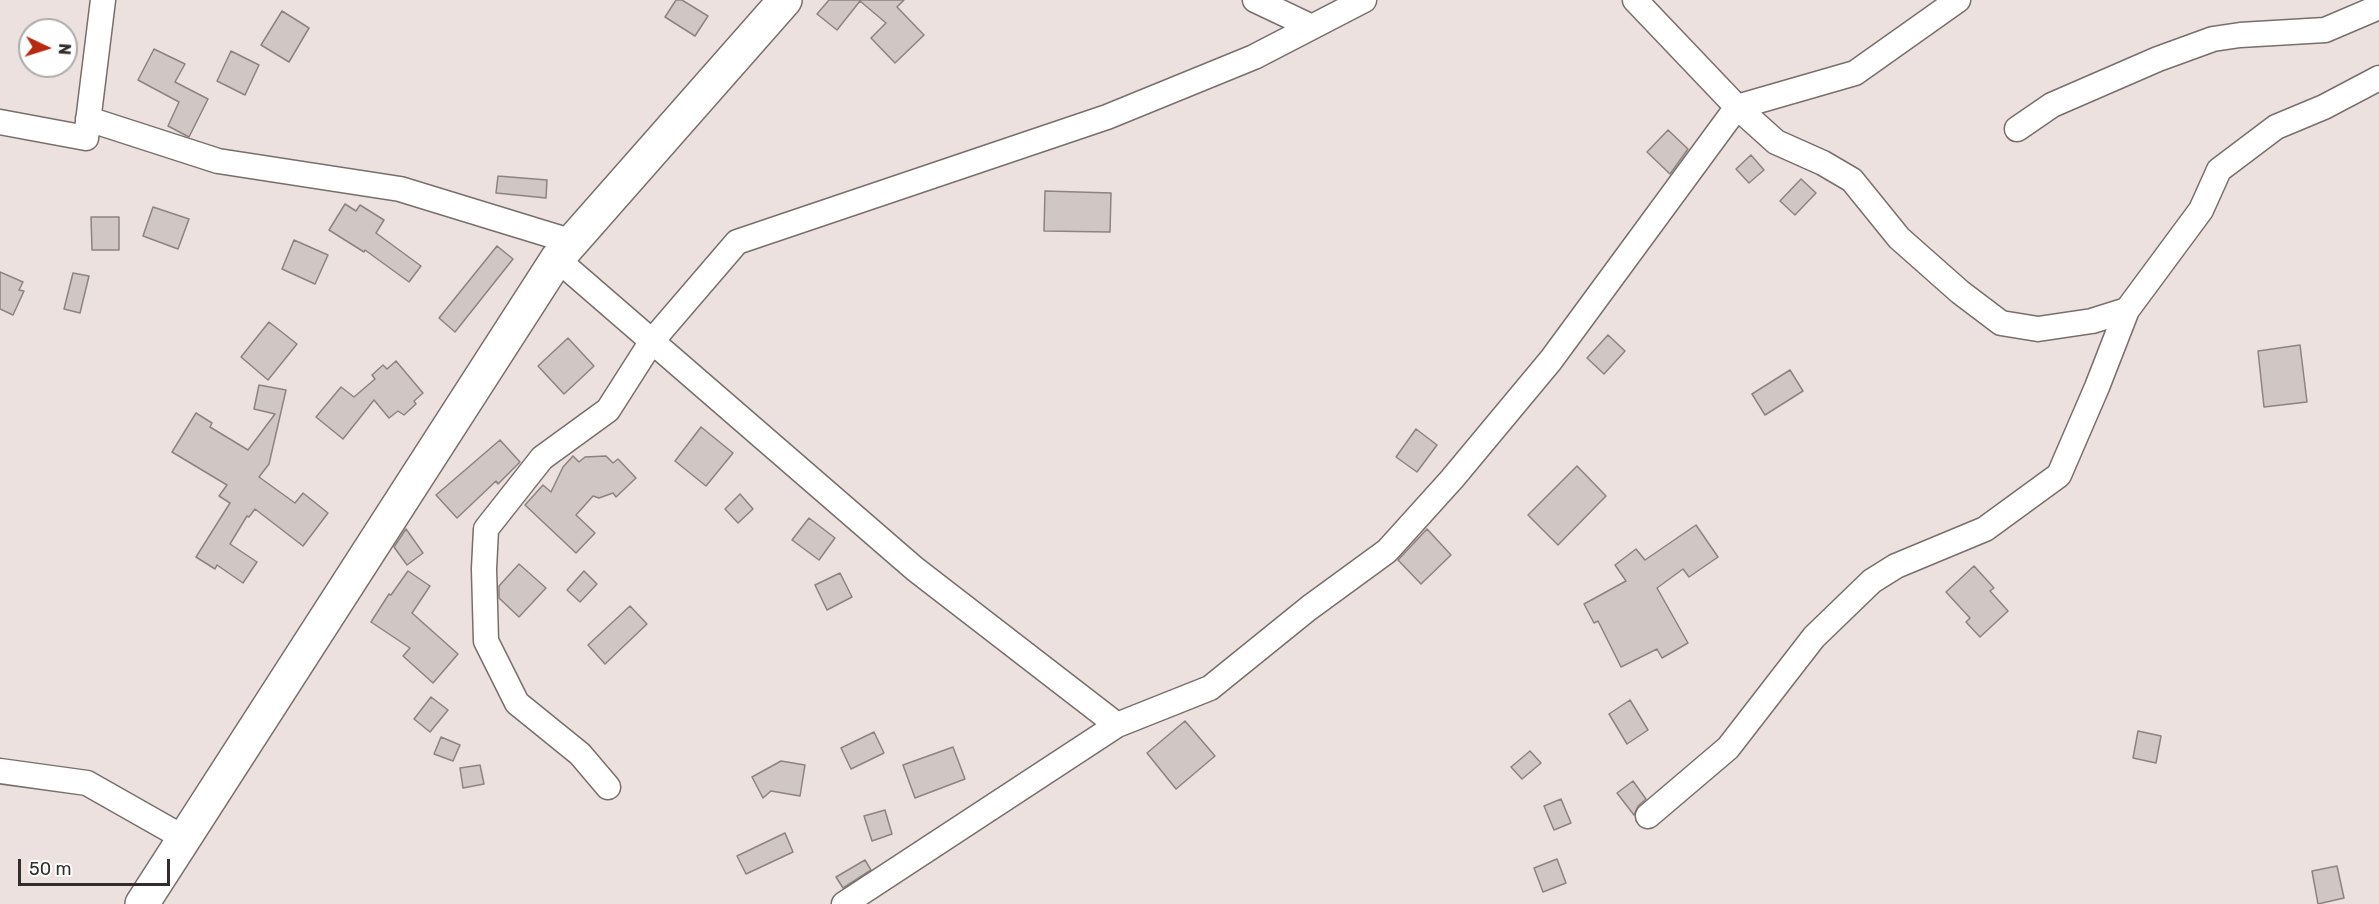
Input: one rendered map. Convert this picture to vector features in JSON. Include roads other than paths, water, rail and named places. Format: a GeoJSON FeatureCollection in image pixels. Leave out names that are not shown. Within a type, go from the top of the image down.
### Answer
{"type":"FeatureCollection","features":[{"type":"Feature","properties":{"kind":"main road"},"geometry":{"type":"LineString","coordinates":[[142,904],[565,250],[773,4]]}},
{"type":"Feature","properties":{"kind":"street"},"geometry":{"type":"LineString","coordinates":[[0,122],[86,138],[103,0]]}},
{"type":"Feature","properties":{"kind":"street"},"geometry":{"type":"LineString","coordinates":[[1255,0],[1312,27]]}},
{"type":"Feature","properties":{"kind":"street"},"geometry":{"type":"LineString","coordinates":[[608,787],[580,754],[517,703],[486,641],[484,569],[486,529],[542,458],[608,410],[652,341],[737,242],[1107,117],[1254,57],[1364,0]]}},
{"type":"Feature","properties":{"kind":"street"},"geometry":{"type":"LineString","coordinates":[[1635,0],[1737,107],[1776,142],[1823,163],[1852,180],[1899,238],[1960,292],[2001,323],[2038,329],[2092,321],[2127,310]]}},
{"type":"Feature","properties":{"kind":"street"},"geometry":{"type":"LineString","coordinates":[[844,904],[1117,725],[1210,688],[1309,608],[1387,550],[1452,479],[1551,360],[1737,107],[1855,73],[1958,0]]}},
{"type":"Feature","properties":{"kind":"street"},"geometry":{"type":"LineString","coordinates":[[2017,129],[2052,105],[2213,39],[2240,35],[2325,30],[2379,6]]}},
{"type":"Feature","properties":{"kind":"street"},"geometry":{"type":"LineString","coordinates":[[1648,816],[1728,748],[1814,637],[1872,581],[1896,566],[1985,530],[2059,475],[2127,310],[2201,210],[2219,170],[2276,127],[2324,107],[2379,78]]}},
{"type":"Feature","properties":{"kind":"street"},"geometry":{"type":"LineString","coordinates":[[88,119],[218,161],[400,189],[565,250],[652,341],[915,569],[1117,725]]}},
{"type":"Feature","properties":{"kind":"street"},"geometry":{"type":"LineString","coordinates":[[0,771],[87,783],[184,838]]}}]}
